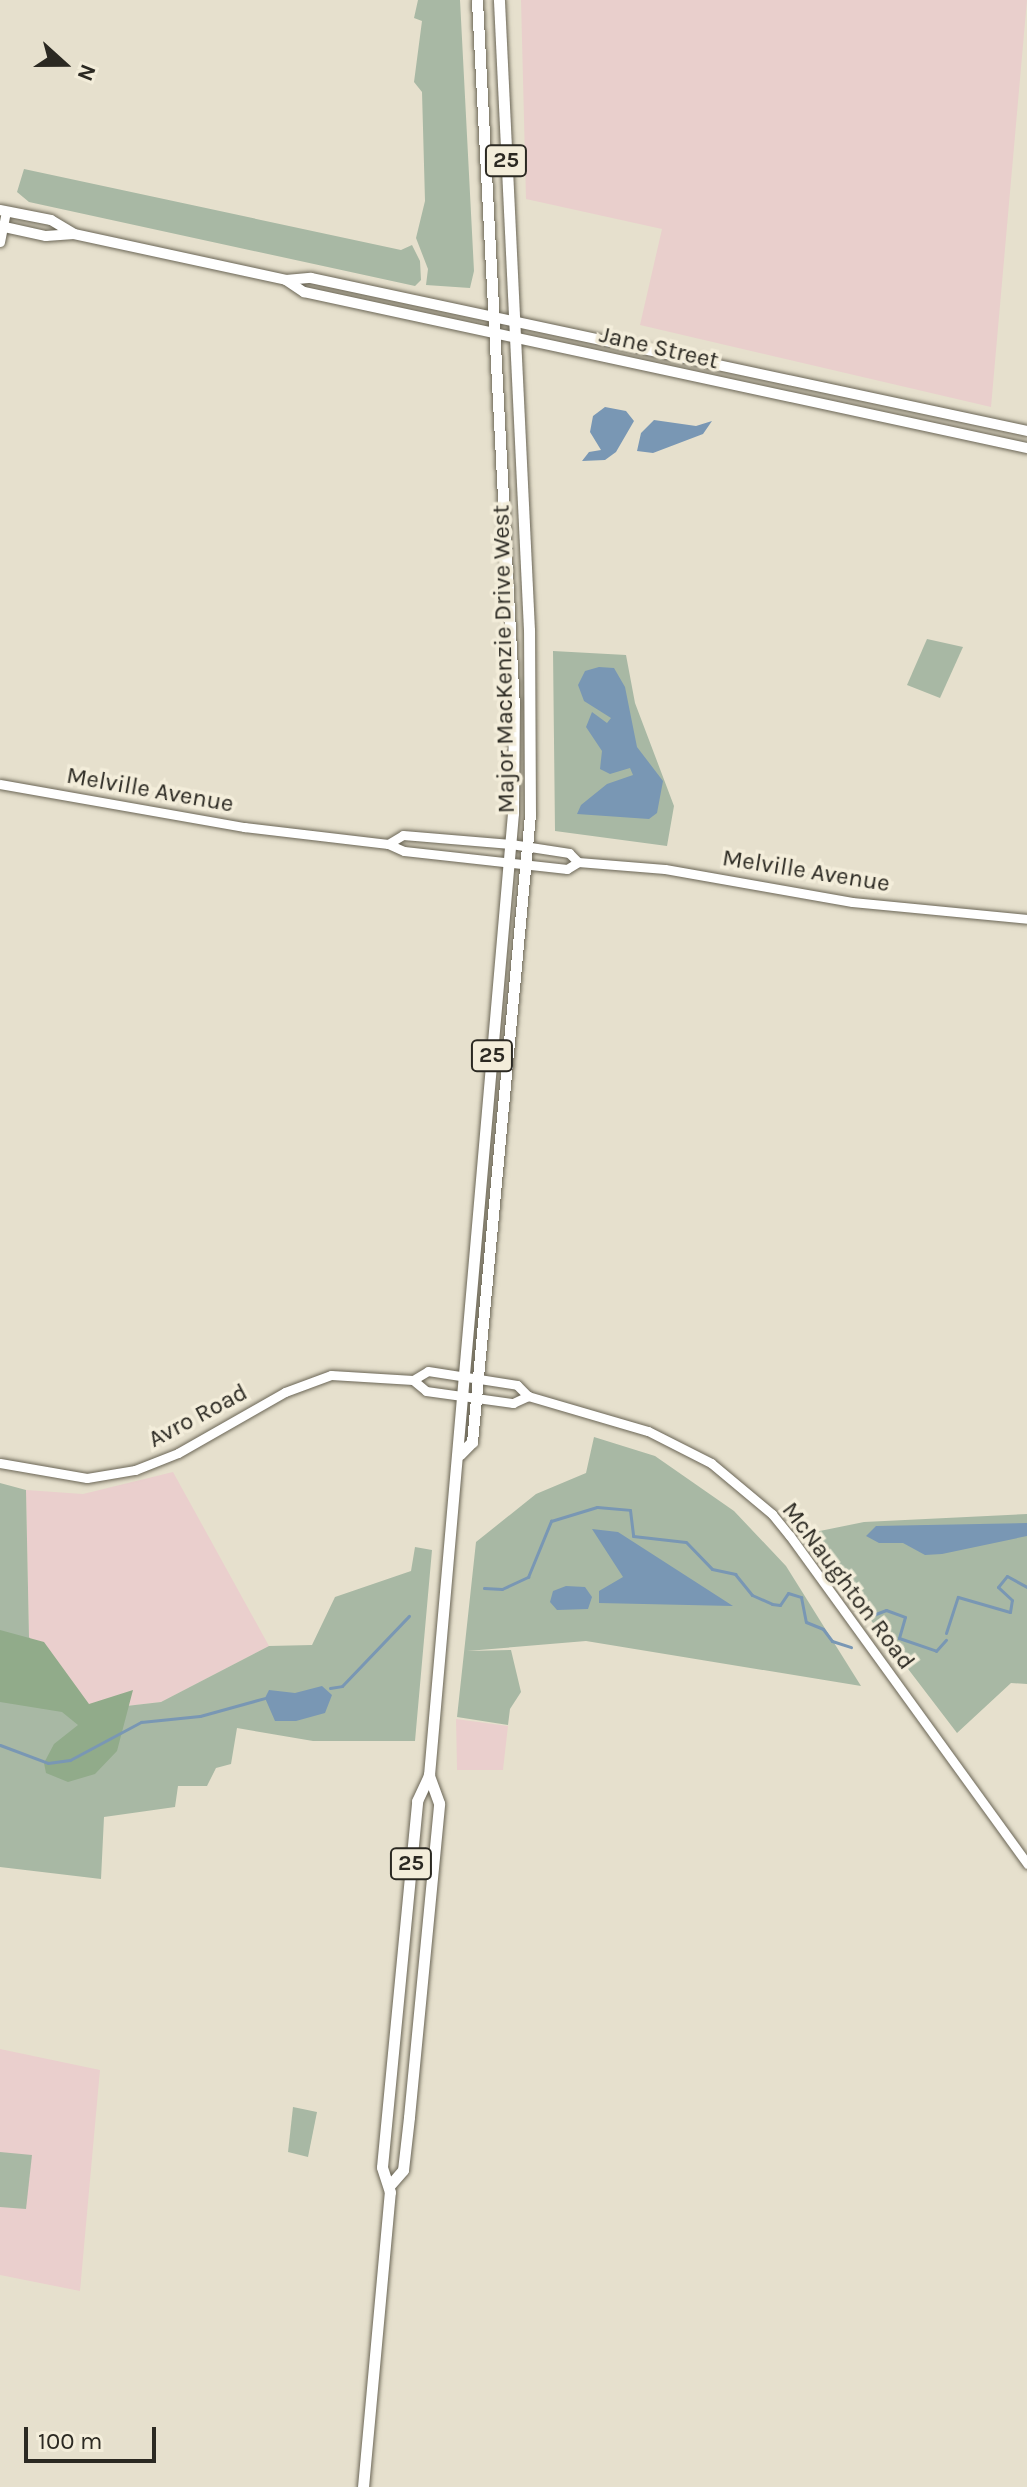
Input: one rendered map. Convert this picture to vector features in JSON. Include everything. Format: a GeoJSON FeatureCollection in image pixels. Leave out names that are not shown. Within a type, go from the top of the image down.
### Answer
{"type":"FeatureCollection","features":[{"type":"Feature","properties":{"kind":"main road","name":"Major MacKenzie Drive West"},"geometry":{"type":"LineString","coordinates":[[363,2487],[390,2185],[382,2167],[401,1955],[417,1801],[429,1775],[460,1454],[455,1440],[459,1393],[511,844],[514,707],[497,333],[477,0]]}},
{"type":"Feature","properties":{"kind":"main road","name":"Major MacKenzie Drive West"},"geometry":{"type":"LineString","coordinates":[[460,1454],[472,1442],[529,847],[532,711],[499,0]]}},
{"type":"Feature","properties":{"kind":"main road","name":"Jane Street"},"geometry":{"type":"LineString","coordinates":[[3,211],[51,220],[74,234]]}},
{"type":"Feature","properties":{"kind":"main road","name":"Jane Street"},"geometry":{"type":"LineString","coordinates":[[2,226],[46,236],[74,234],[286,280],[311,278],[1027,431]]}},
{"type":"Feature","properties":{"kind":"main road","name":"Jane Street"},"geometry":{"type":"LineString","coordinates":[[286,280],[304,292],[1027,448]]}},
{"type":"Feature","properties":{"kind":"main road","name":"Major MacKenzie Drive West"},"geometry":{"type":"LineString","coordinates":[[390,2185],[403,2170],[439,1803],[429,1775]]}},
{"type":"Feature","properties":{"kind":"street"},"geometry":{"type":"LineString","coordinates":[[0,242],[3,211]]}},
{"type":"Feature","properties":{"kind":"street","name":"Melville Avenue"},"geometry":{"type":"LineString","coordinates":[[0,784],[244,827],[388,844],[404,851],[567,869],[578,862],[665,869],[852,902],[1027,919]]}},
{"type":"Feature","properties":{"kind":"street","name":"Melville Avenue"},"geometry":{"type":"LineString","coordinates":[[388,844],[403,835],[511,844],[569,853],[578,862]]}},
{"type":"Feature","properties":{"kind":"street","name":"Avro Road"},"geometry":{"type":"LineString","coordinates":[[0,1463],[61,1476],[105,1477],[178,1453],[285,1392],[331,1375],[413,1380],[428,1371],[477,1377]]}},
{"type":"Feature","properties":{"kind":"street","name":"McNaughton Road"},"geometry":{"type":"LineString","coordinates":[[477,1377],[517,1385],[528,1396],[622,1421],[671,1441],[711,1463],[772,1514],[1027,1864]]}},
{"type":"Feature","properties":{"kind":"street","name":"Avro Road"},"geometry":{"type":"LineString","coordinates":[[413,1380],[426,1391],[475,1395]]}},
{"type":"Feature","properties":{"kind":"street","name":"McNaughton Road"},"geometry":{"type":"LineString","coordinates":[[475,1395],[513,1403],[528,1396]]}},
{"type":"Feature","properties":{"kind":"shaded area"},"geometry":{"type":"Polygon","coordinates":[[[521,0],[1027,0],[991,407],[640,325],[662,229],[526,199],[521,0]]]}},
{"type":"Feature","properties":{"kind":"shaded area"},"geometry":{"type":"Polygon","coordinates":[[[173,1472],[269,1646],[161,1702],[83,1711],[29,1637],[26,1490],[83,1494],[173,1472]]]}},
{"type":"Feature","properties":{"kind":"shaded area"},"geometry":{"type":"Polygon","coordinates":[[[456,1719],[508,1726],[503,1770],[457,1770],[456,1719]]]}},
{"type":"Feature","properties":{"kind":"shaded area"},"geometry":{"type":"Polygon","coordinates":[[[0,2049],[100,2070],[80,2291],[0,2275],[0,2049]]]}},
{"type":"Feature","properties":{"kind":"green space"},"geometry":{"type":"Polygon","coordinates":[[[418,0],[460,0],[474,271],[470,288],[426,285],[428,269],[416,238],[425,201],[422,92],[414,82],[422,21],[414,18],[418,0]]]}},
{"type":"Feature","properties":{"kind":"green space"},"geometry":{"type":"Polygon","coordinates":[[[24,169],[401,250],[412,245],[420,261],[421,280],[415,286],[29,202],[17,192],[24,169]]]}},
{"type":"Feature","properties":{"kind":"green space"},"geometry":{"type":"Polygon","coordinates":[[[927,639],[963,647],[940,698],[907,685],[927,639]]]}},
{"type":"Feature","properties":{"kind":"green space"},"geometry":{"type":"Polygon","coordinates":[[[553,651],[626,655],[635,703],[674,806],[667,846],[555,831],[553,651]]]}},
{"type":"Feature","properties":{"kind":"green space"},"geometry":{"type":"Polygon","coordinates":[[[594,1437],[655,1456],[734,1511],[786,1566],[861,1686],[586,1641],[467,1651],[511,1650],[521,1692],[510,1709],[508,1725],[457,1717],[476,1542],[536,1494],[586,1473],[594,1437]]]}},
{"type":"Feature","properties":{"kind":"green space"},"geometry":{"type":"Polygon","coordinates":[[[0,1483],[26,1490],[29,1637],[83,1711],[161,1702],[269,1646],[312,1645],[335,1597],[411,1571],[415,1547],[432,1550],[415,1741],[313,1741],[237,1728],[231,1764],[216,1768],[207,1786],[178,1786],[175,1807],[104,1817],[101,1879],[0,1867],[0,1483]]]}},
{"type":"Feature","properties":{"kind":"green space"},"geometry":{"type":"Polygon","coordinates":[[[1027,1514],[1027,1684],[1011,1683],[957,1733],[805,1534],[864,1522],[1027,1514]]]}},
{"type":"Feature","properties":{"kind":"green space"},"geometry":{"type":"Polygon","coordinates":[[[0,1630],[44,1642],[89,1704],[133,1690],[117,1751],[95,1774],[68,1782],[46,1773],[44,1763],[54,1744],[78,1725],[62,1712],[0,1702],[0,1630]]]}},
{"type":"Feature","properties":{"kind":"green space"},"geometry":{"type":"Polygon","coordinates":[[[293,2107],[317,2112],[308,2157],[288,2152],[293,2107]]]}},
{"type":"Feature","properties":{"kind":"green space"},"geometry":{"type":"Polygon","coordinates":[[[0,2152],[32,2155],[26,2209],[0,2207],[0,2152]]]}},
{"type":"Feature","properties":{"kind":"water"},"geometry":{"type":"Polygon","coordinates":[[[605,407],[626,411],[634,421],[616,452],[605,460],[582,461],[589,452],[601,450],[590,432],[593,416],[605,407]]]}},
{"type":"Feature","properties":{"kind":"water"},"geometry":{"type":"Polygon","coordinates":[[[654,420],[696,426],[712,421],[703,434],[653,453],[637,451],[641,433],[654,420]]]}},
{"type":"Feature","properties":{"kind":"water"},"geometry":{"type":"Polygon","coordinates":[[[599,667],[614,668],[625,687],[637,747],[663,781],[657,813],[649,819],[577,814],[581,805],[607,784],[633,775],[630,768],[610,774],[600,769],[602,751],[586,727],[592,712],[607,723],[611,718],[584,701],[578,685],[585,671],[599,667]]]}},
{"type":"Feature","properties":{"kind":"water"},"geometry":{"type":"Polygon","coordinates":[[[1027,1523],[1027,1536],[942,1554],[925,1555],[903,1543],[879,1543],[866,1536],[876,1526],[1027,1523]]]}},
{"type":"Feature","properties":{"kind":"water"},"geometry":{"type":"Polygon","coordinates":[[[592,1529],[618,1532],[733,1606],[599,1603],[599,1591],[623,1577],[592,1529]]]}},
{"type":"Feature","properties":{"kind":"water"},"geometry":{"type":"Polygon","coordinates":[[[566,1586],[585,1587],[592,1597],[588,1609],[557,1610],[550,1602],[553,1591],[566,1586]]]}},
{"type":"Feature","properties":{"kind":"water"},"geometry":{"type":"Polygon","coordinates":[[[322,1686],[332,1695],[325,1713],[296,1721],[275,1721],[265,1698],[269,1690],[295,1693],[322,1686]]]}},
{"type":"Feature","properties":{"kind":"waterway"},"geometry":{"type":"LineString","coordinates":[[484,1588],[502,1589],[528,1577],[551,1521],[597,1507],[630,1510],[633,1536],[686,1542],[712,1569],[735,1574],[752,1595],[772,1604],[780,1605],[788,1593],[801,1597],[806,1622],[823,1629],[832,1641],[851,1647]]}},
{"type":"Feature","properties":{"kind":"waterway"},"geometry":{"type":"LineString","coordinates":[[946,1633],[958,1597],[1010,1612],[1012,1600],[998,1587],[1007,1576],[1027,1587]]}},
{"type":"Feature","properties":{"kind":"waterway"},"geometry":{"type":"LineString","coordinates":[[857,1611],[873,1615],[886,1610],[905,1617],[899,1638],[936,1651],[946,1640]]}},
{"type":"Feature","properties":{"kind":"waterway"},"geometry":{"type":"LineString","coordinates":[[330,1688],[342,1686],[409,1616]]}},
{"type":"Feature","properties":{"kind":"waterway"},"geometry":{"type":"LineString","coordinates":[[0,1745],[48,1763],[70,1760],[141,1722],[200,1716],[265,1698]]}}]}
